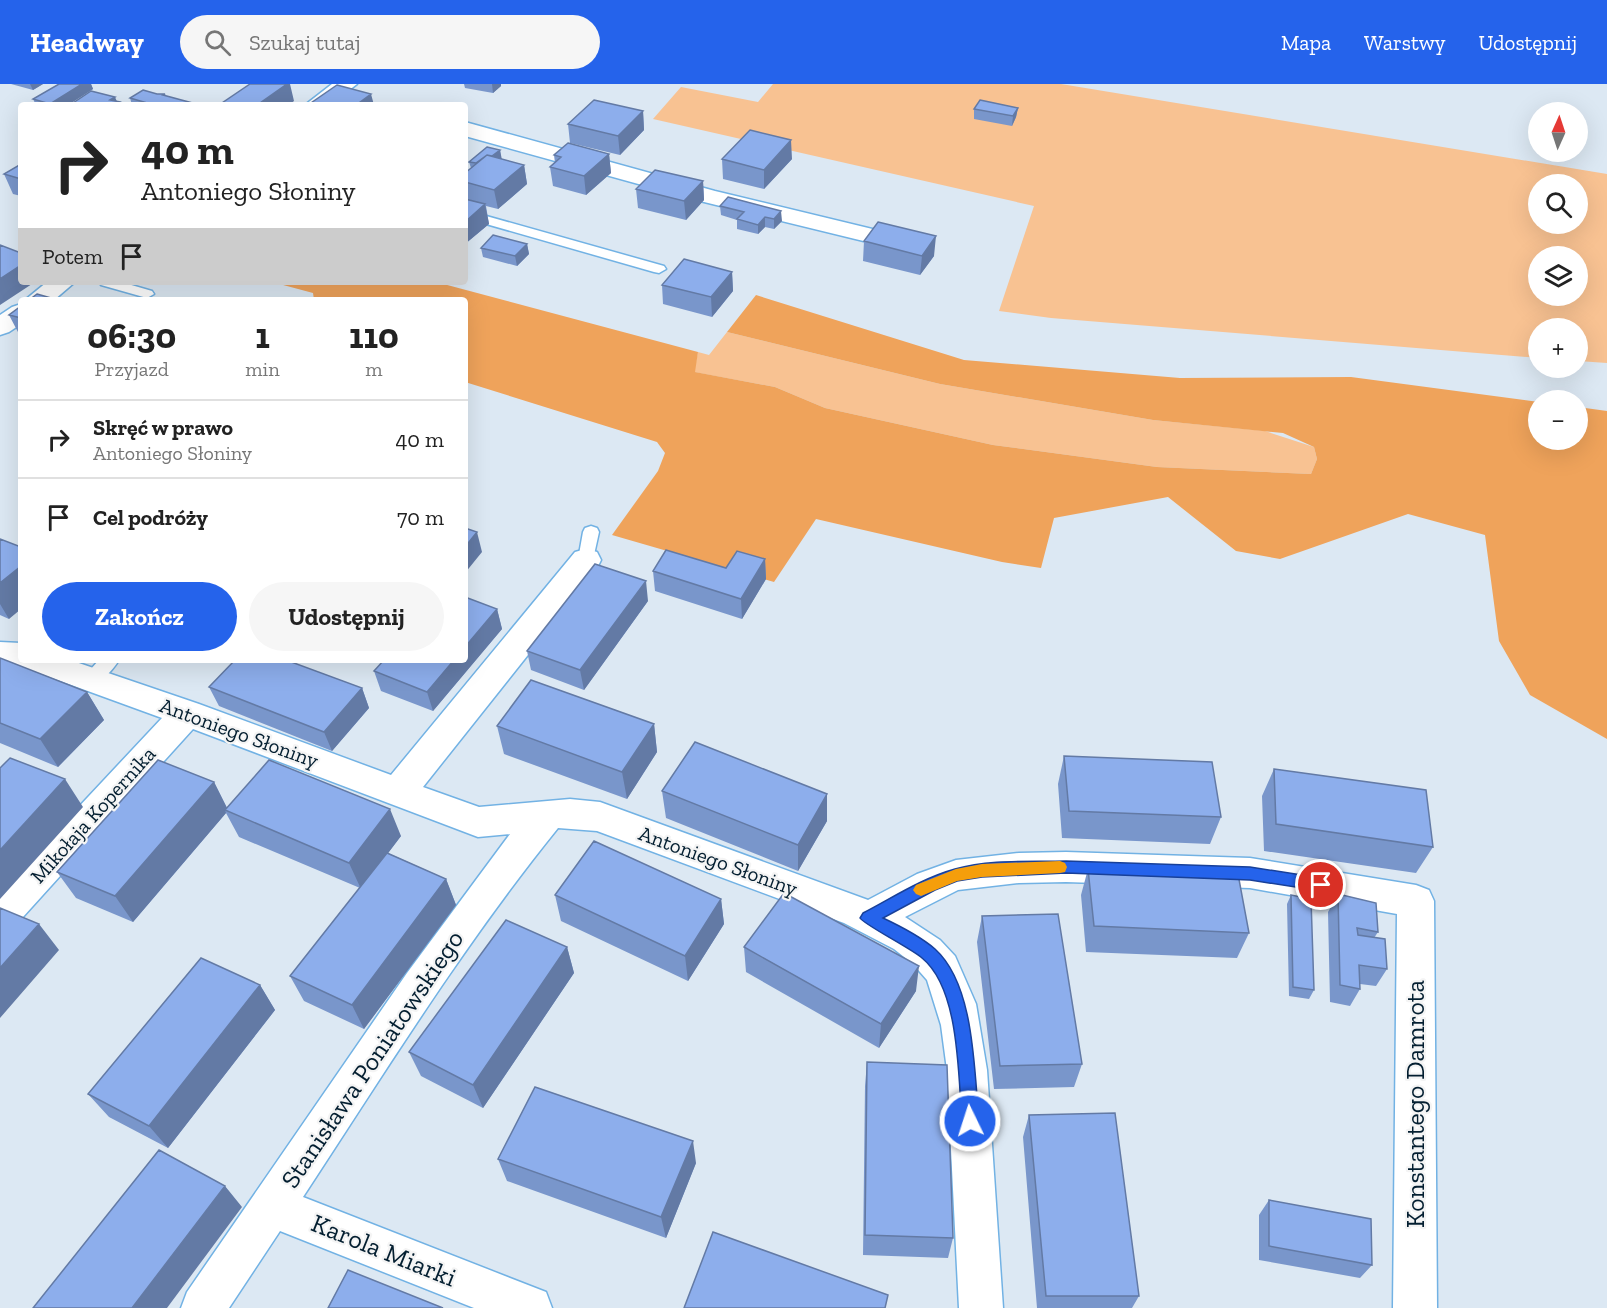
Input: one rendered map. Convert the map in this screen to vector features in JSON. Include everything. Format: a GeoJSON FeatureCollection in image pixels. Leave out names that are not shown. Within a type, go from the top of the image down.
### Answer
{"type":"FeatureCollection","features":[{"type":"Feature","properties":{"kind":"street"},"geometry":{"type":"LineString","coordinates":[[323,102],[345,92]]}},
{"type":"Feature","properties":{"kind":"street"},"geometry":{"type":"LineString","coordinates":[[468,130],[696,193],[884,239]]}},
{"type":"Feature","properties":{"kind":"street"},"geometry":{"type":"LineString","coordinates":[[42,297],[59,285]]}},
{"type":"Feature","properties":{"kind":"street"},"geometry":{"type":"LineString","coordinates":[[0,327],[18,314]]}},
{"type":"Feature","properties":{"kind":"street"},"geometry":{"type":"LineString","coordinates":[[398,792],[588,546]]}},
{"type":"Feature","properties":{"kind":"street"},"geometry":{"type":"LineString","coordinates":[[0,654],[18,656]]}},
{"type":"Feature","properties":{"kind":"street","name":"Antoniego Słoniny"},"geometry":{"type":"LineString","coordinates":[[54,663],[101,670],[187,713],[478,822],[501,823],[575,812],[600,818],[868,918],[893,930],[929,954],[941,967],[955,999],[967,1079],[981,1308]]}},
{"type":"Feature","properties":{"kind":"street","name":"Mikołaja Kopernika"},"geometry":{"type":"LineString","coordinates":[[0,917],[187,713]]}},
{"type":"Feature","properties":{"kind":"street","name":"Stanisława Poniatowskiego"},"geometry":{"type":"LineString","coordinates":[[203,1308],[421,985],[514,856],[548,815]]}},
{"type":"Feature","properties":{"kind":"street","name":"Konstantego Damrota"},"geometry":{"type":"LineString","coordinates":[[868,918],[930,885],[956,875],[982,871],[1054,867],[1250,873],[1416,901],[1415,1308]]}},
{"type":"Feature","properties":{"kind":"street","name":"Karola Miarki"},"geometry":{"type":"LineString","coordinates":[[272,1206],[530,1308]]}},
{"type":"Feature","properties":{"kind":"lane"},"geometry":{"type":"LineString","coordinates":[[468,215],[659,269]]}},
{"type":"Feature","properties":{"kind":"lane"},"geometry":{"type":"LineString","coordinates":[[116,285],[147,294]]}},
{"type":"Feature","properties":{"kind":"shaded area"},"geometry":{"type":"Polygon","coordinates":[[[773,84],[1061,84],[1607,174],[1607,363],[1588,362],[1588,318],[1528,318],[1528,357],[1051,318],[999,311],[1034,206],[653,119],[681,87],[758,102],[773,84]]]}},
{"type":"Feature","properties":{"kind":"shaded area"},"geometry":{"type":"Polygon","coordinates":[[[283,285],[447,285],[698,352],[695,372],[775,387],[825,408],[993,445],[1157,467],[1311,474],[1317,459],[1314,447],[1283,433],[1153,420],[940,384],[727,332],[756,295],[964,360],[1180,378],[1351,377],[1528,401],[1528,450],[1588,450],[1588,408],[1607,411],[1607,739],[1530,695],[1499,641],[1485,535],[1408,514],[1280,559],[1236,551],[1168,497],[1054,518],[1041,568],[1002,562],[816,519],[774,582],[612,535],[658,471],[665,453],[657,442],[468,383],[468,297],[314,297],[313,293],[283,285]]]}},
{"type":"Feature","properties":{"kind":"shaded area"},"geometry":{"type":"Polygon","coordinates":[[[727,332],[940,384],[1153,420],[1265,431],[1314,447],[1317,459],[1311,474],[1157,467],[993,445],[825,408],[775,387],[694,372],[698,352],[709,355],[727,332]]]}},
{"type":"Feature","properties":{"kind":"building"},"geometry":{"type":"Polygon","coordinates":[[[59,84],[82,84],[53,102],[33,99],[59,84]]]}},
{"type":"Feature","properties":{"kind":"building"},"geometry":{"type":"Polygon","coordinates":[[[250,84],[287,84],[261,102],[223,102],[250,84]]]}},
{"type":"Feature","properties":{"kind":"building"},"geometry":{"type":"Polygon","coordinates":[[[337,85],[371,94],[360,102],[312,102],[337,85]]]}},
{"type":"Feature","properties":{"kind":"building"},"geometry":{"type":"Polygon","coordinates":[[[143,90],[189,102],[144,102],[130,98],[143,90]]]}},
{"type":"Feature","properties":{"kind":"building"},"geometry":{"type":"Polygon","coordinates":[[[91,91],[115,97],[110,100],[120,102],[74,102],[91,91]]]}},
{"type":"Feature","properties":{"kind":"building"},"geometry":{"type":"Polygon","coordinates":[[[594,100],[643,111],[618,136],[568,124],[594,100]]]}},
{"type":"Feature","properties":{"kind":"building"},"geometry":{"type":"Polygon","coordinates":[[[980,100],[1018,108],[1013,116],[974,109],[980,100]]]}},
{"type":"Feature","properties":{"kind":"building"},"geometry":{"type":"Polygon","coordinates":[[[750,130],[791,140],[764,170],[722,159],[750,130]]]}},
{"type":"Feature","properties":{"kind":"building"},"geometry":{"type":"Polygon","coordinates":[[[568,143],[609,154],[584,176],[550,167],[561,157],[554,155],[568,143]]]}},
{"type":"Feature","properties":{"kind":"building"},"geometry":{"type":"Polygon","coordinates":[[[487,147],[500,150],[476,163],[469,162],[487,147]]]}},
{"type":"Feature","properties":{"kind":"building"},"geometry":{"type":"Polygon","coordinates":[[[487,155],[524,165],[494,190],[468,183],[468,171],[487,155]]]}},
{"type":"Feature","properties":{"kind":"building"},"geometry":{"type":"Polygon","coordinates":[[[18,166],[18,178],[4,174],[18,166]]]}},
{"type":"Feature","properties":{"kind":"building"},"geometry":{"type":"Polygon","coordinates":[[[655,170],[703,181],[684,201],[636,189],[655,170]]]}},
{"type":"Feature","properties":{"kind":"building"},"geometry":{"type":"Polygon","coordinates":[[[728,197],[781,211],[774,219],[765,217],[758,225],[737,219],[744,212],[720,206],[728,197]]]}},
{"type":"Feature","properties":{"kind":"building"},"geometry":{"type":"Polygon","coordinates":[[[468,200],[485,204],[468,219],[468,200]]]}},
{"type":"Feature","properties":{"kind":"building"},"geometry":{"type":"Polygon","coordinates":[[[878,222],[936,236],[922,256],[864,241],[878,222]]]}},
{"type":"Feature","properties":{"kind":"building"},"geometry":{"type":"Polygon","coordinates":[[[493,235],[527,244],[515,256],[481,248],[493,235]]]}},
{"type":"Feature","properties":{"kind":"building"},"geometry":{"type":"Polygon","coordinates":[[[0,245],[18,252],[18,267],[0,279],[0,245]]]}},
{"type":"Feature","properties":{"kind":"building"},"geometry":{"type":"Polygon","coordinates":[[[684,259],[732,272],[711,297],[662,285],[684,259]]]}},
{"type":"Feature","properties":{"kind":"building"},"geometry":{"type":"Polygon","coordinates":[[[18,308],[18,317],[9,315],[18,308]]]}},
{"type":"Feature","properties":{"kind":"building"},"geometry":{"type":"Polygon","coordinates":[[[468,529],[477,532],[468,543],[468,529]]]}},
{"type":"Feature","properties":{"kind":"building"},"geometry":{"type":"Polygon","coordinates":[[[0,539],[18,546],[18,568],[0,583],[0,539]]]}},
{"type":"Feature","properties":{"kind":"building"},"geometry":{"type":"Polygon","coordinates":[[[666,550],[726,568],[737,551],[765,559],[741,599],[653,571],[666,550]]]}},
{"type":"Feature","properties":{"kind":"building"},"geometry":{"type":"Polygon","coordinates":[[[595,564],[646,581],[580,670],[527,651],[595,564]]]}},
{"type":"Feature","properties":{"kind":"building"},"geometry":{"type":"Polygon","coordinates":[[[468,598],[497,609],[468,643],[468,598]]]}},
{"type":"Feature","properties":{"kind":"building"},"geometry":{"type":"Polygon","coordinates":[[[0,658],[87,692],[40,739],[0,723],[0,658]]]}},
{"type":"Feature","properties":{"kind":"building"},"geometry":{"type":"Polygon","coordinates":[[[232,663],[294,663],[362,688],[324,732],[209,687],[232,663]]]}},
{"type":"Feature","properties":{"kind":"building"},"geometry":{"type":"Polygon","coordinates":[[[381,663],[451,663],[427,692],[374,671],[381,663]]]}},
{"type":"Feature","properties":{"kind":"building"},"geometry":{"type":"Polygon","coordinates":[[[531,680],[654,724],[622,772],[497,726],[531,680]]]}},
{"type":"Feature","properties":{"kind":"building"},"geometry":{"type":"Polygon","coordinates":[[[695,742],[827,794],[798,845],[662,791],[695,742]]]}},
{"type":"Feature","properties":{"kind":"building"},"geometry":{"type":"Polygon","coordinates":[[[1064,756],[1212,762],[1221,817],[1069,811],[1064,756]]]}},
{"type":"Feature","properties":{"kind":"building"},"geometry":{"type":"Polygon","coordinates":[[[10,758],[65,779],[0,850],[0,768],[10,758]]]}},
{"type":"Feature","properties":{"kind":"building"},"geometry":{"type":"Polygon","coordinates":[[[158,760],[214,782],[115,896],[57,872],[158,760]]]}},
{"type":"Feature","properties":{"kind":"building"},"geometry":{"type":"Polygon","coordinates":[[[269,760],[390,809],[349,863],[225,810],[269,760]]]}},
{"type":"Feature","properties":{"kind":"building"},"geometry":{"type":"Polygon","coordinates":[[[1274,769],[1426,790],[1433,847],[1276,824],[1274,769]]]}},
{"type":"Feature","properties":{"kind":"building"},"geometry":{"type":"Polygon","coordinates":[[[594,841],[721,899],[685,956],[555,895],[594,841]]]}},
{"type":"Feature","properties":{"kind":"building"},"geometry":{"type":"Polygon","coordinates":[[[387,853],[446,879],[352,1005],[290,976],[387,853]]]}},
{"type":"Feature","properties":{"kind":"building"},"geometry":{"type":"Polygon","coordinates":[[[1088,869],[1238,874],[1249,933],[1094,926],[1088,869]]]}},
{"type":"Feature","properties":{"kind":"building"},"geometry":{"type":"Polygon","coordinates":[[[784,893],[919,966],[881,1024],[744,947],[784,893]]]}},
{"type":"Feature","properties":{"kind":"building"},"geometry":{"type":"Polygon","coordinates":[[[1338,894],[1376,903],[1378,932],[1357,928],[1358,935],[1385,939],[1387,969],[1359,965],[1360,989],[1340,985],[1338,894]]]}},
{"type":"Feature","properties":{"kind":"building"},"geometry":{"type":"Polygon","coordinates":[[[1291,895],[1311,899],[1314,990],[1293,987],[1291,895]]]}},
{"type":"Feature","properties":{"kind":"building"},"geometry":{"type":"Polygon","coordinates":[[[0,908],[39,924],[0,968],[0,908]]]}},
{"type":"Feature","properties":{"kind":"building"},"geometry":{"type":"Polygon","coordinates":[[[1058,914],[1082,1064],[1000,1066],[982,916],[1058,914]]]}},
{"type":"Feature","properties":{"kind":"building"},"geometry":{"type":"Polygon","coordinates":[[[506,920],[567,947],[473,1085],[409,1052],[506,920]]]}},
{"type":"Feature","properties":{"kind":"building"},"geometry":{"type":"Polygon","coordinates":[[[201,958],[260,985],[149,1126],[88,1094],[201,958]]]}},
{"type":"Feature","properties":{"kind":"building"},"geometry":{"type":"Polygon","coordinates":[[[867,1062],[947,1065],[953,1238],[865,1235],[867,1062]]]}},
{"type":"Feature","properties":{"kind":"building"},"geometry":{"type":"Polygon","coordinates":[[[535,1087],[693,1141],[661,1217],[498,1159],[535,1087]]]}},
{"type":"Feature","properties":{"kind":"building"},"geometry":{"type":"Polygon","coordinates":[[[1115,1113],[1139,1296],[1046,1296],[1029,1115],[1115,1113]]]}},
{"type":"Feature","properties":{"kind":"building"},"geometry":{"type":"Polygon","coordinates":[[[159,1150],[225,1186],[132,1308],[33,1308],[159,1150]]]}},
{"type":"Feature","properties":{"kind":"building"},"geometry":{"type":"Polygon","coordinates":[[[1269,1200],[1371,1219],[1372,1265],[1269,1246],[1269,1200]]]}},
{"type":"Feature","properties":{"kind":"building"},"geometry":{"type":"Polygon","coordinates":[[[713,1232],[888,1295],[885,1308],[684,1308],[713,1232]]]}},
{"type":"Feature","properties":{"kind":"building"},"geometry":{"type":"Polygon","coordinates":[[[348,1270],[443,1308],[328,1308],[348,1270]]]}},
{"type":"Feature","properties":{"kind":"slow traffic"},"geometry":{"type":"LineString","coordinates":[[921,890],[956,875],[1019,868],[1060,867]]}},
{"type":"Feature","properties":{"kind":"route"},"geometry":{"type":"LineString","coordinates":[[970,1121],[963,1044],[955,999],[949,982],[941,967],[914,942],[868,918],[930,885],[956,875],[1019,868],[1066,867],[1250,873],[1321,885]]}}]}
